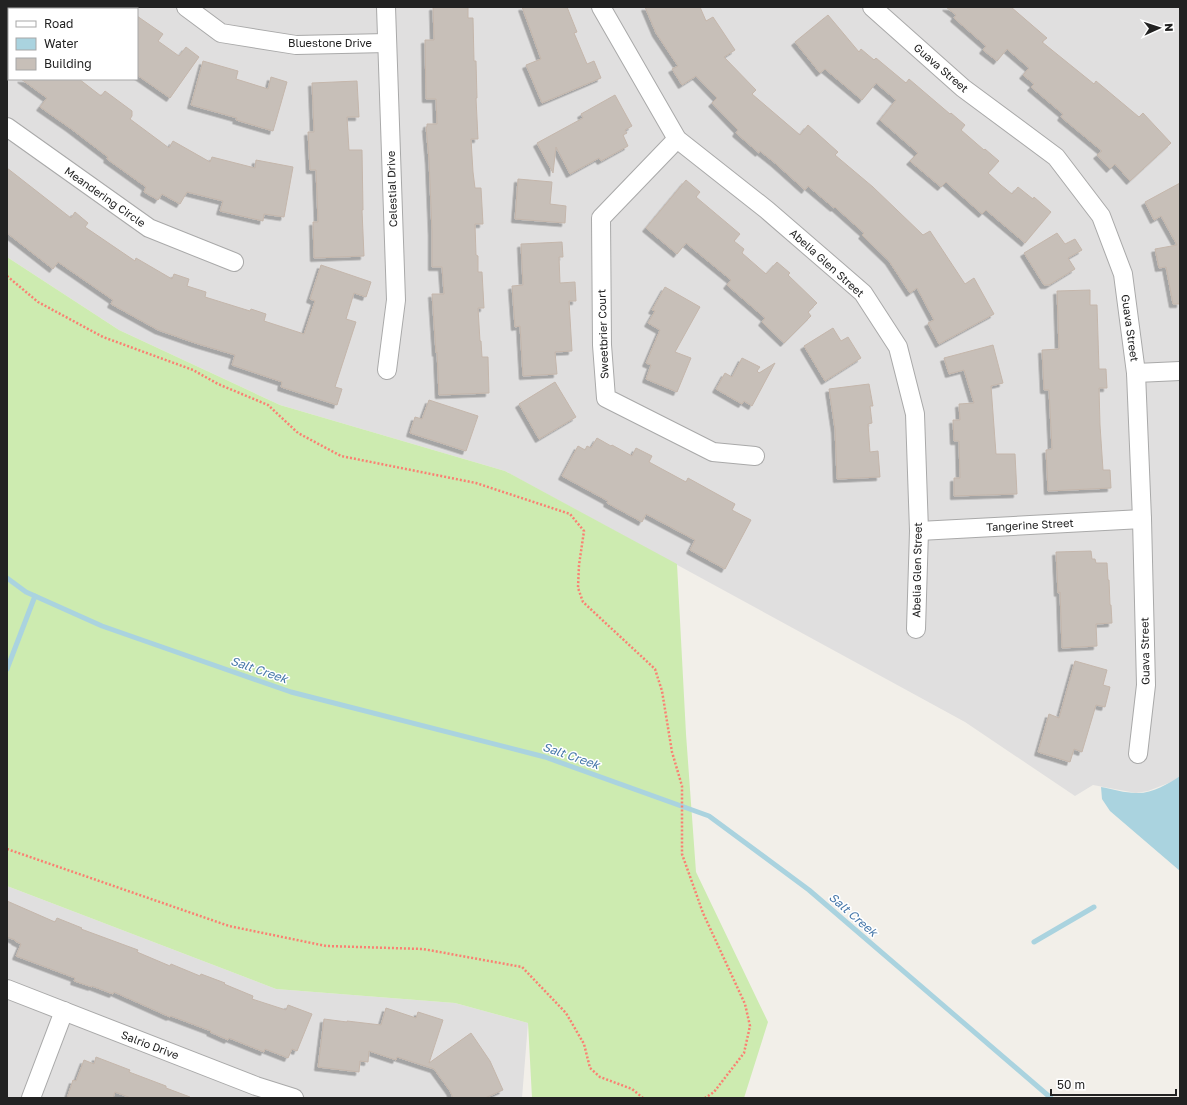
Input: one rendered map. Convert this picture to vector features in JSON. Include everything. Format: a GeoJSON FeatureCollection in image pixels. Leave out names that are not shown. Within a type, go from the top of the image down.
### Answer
{"type":"FeatureCollection","features":[{"type":"Feature","properties":{"kind":"street","name":"Bluestone Drive"},"geometry":{"type":"LineString","coordinates":[[186,7],[221,33],[296,45],[388,42]]}},
{"type":"Feature","properties":{"kind":"street","name":"Celestial Drive"},"geometry":{"type":"LineString","coordinates":[[386,7],[396,300],[387,370]]}},
{"type":"Feature","properties":{"kind":"street","name":"Abelia Glen Street"},"geometry":{"type":"LineString","coordinates":[[601,7],[677,139],[767,210],[863,293],[898,347],[915,414],[918,531],[916,629]]}},
{"type":"Feature","properties":{"kind":"street","name":"Guava Street"},"geometry":{"type":"LineString","coordinates":[[872,7],[963,88],[1056,157],[1100,216],[1123,274],[1136,374],[1142,519],[1146,685],[1138,754]]}},
{"type":"Feature","properties":{"kind":"street","name":"Meandering Circle"},"geometry":{"type":"LineString","coordinates":[[7,127],[149,228],[234,262]]}},
{"type":"Feature","properties":{"kind":"street","name":"Sweetbrier Court"},"geometry":{"type":"LineString","coordinates":[[677,139],[601,218],[602,345],[606,398],[713,452],[755,456]]}},
{"type":"Feature","properties":{"kind":"street"},"geometry":{"type":"LineString","coordinates":[[1136,374],[1180,371]]}},
{"type":"Feature","properties":{"kind":"street","name":"Tangerine Street"},"geometry":{"type":"LineString","coordinates":[[918,531],[1142,519]]}},
{"type":"Feature","properties":{"kind":"street","name":"Salrio Drive"},"geometry":{"type":"LineString","coordinates":[[7,989],[256,1086],[294,1098]]}},
{"type":"Feature","properties":{"kind":"street"},"geometry":{"type":"LineString","coordinates":[[31,1098],[64,1011]]}},
{"type":"Feature","properties":{"kind":"path"},"geometry":{"type":"LineString","coordinates":[[7,276],[38,302],[103,337],[193,370],[218,384],[268,405],[298,433],[341,456],[476,483],[570,514],[584,531],[579,565],[578,588],[583,602],[655,669],[662,691],[672,752],[682,786],[682,854],[703,913],[745,1004],[750,1026],[744,1053],[714,1092],[705,1098]]}},
{"type":"Feature","properties":{"kind":"path"},"geometry":{"type":"LineString","coordinates":[[7,849],[229,926],[326,946],[423,949],[522,967],[566,1013],[584,1044],[590,1068],[600,1077],[632,1089],[643,1098]]}},
{"type":"Feature","properties":{"kind":"shaded area"},"geometry":{"type":"Polygon","coordinates":[[[7,7],[1180,7],[1180,776],[1171,782],[1148,791],[1136,793],[1093,785],[1075,796],[965,722],[505,471],[280,405],[119,330],[7,257],[7,7]]]}},
{"type":"Feature","properties":{"kind":"shaded area"},"geometry":{"type":"Polygon","coordinates":[[[7,886],[276,989],[455,1003],[528,1023],[522,1098],[7,1098],[7,886]]]}},
{"type":"Feature","properties":{"kind":"green space"},"geometry":{"type":"Polygon","coordinates":[[[7,257],[119,330],[280,405],[505,471],[677,564],[686,734],[696,872],[768,1022],[744,1098],[532,1098],[528,1023],[455,1003],[276,989],[7,886],[7,257]]]}},
{"type":"Feature","properties":{"kind":"water"},"geometry":{"type":"Polygon","coordinates":[[[1180,776],[1180,871],[1110,811],[1102,799],[1101,787],[1142,793],[1159,788],[1180,776]]]}},
{"type":"Feature","properties":{"kind":"building"},"geometry":{"type":"Polygon","coordinates":[[[433,7],[468,7],[468,18],[473,18],[474,61],[476,61],[478,139],[471,139],[475,188],[481,188],[483,224],[475,224],[476,255],[478,256],[478,272],[482,272],[484,308],[478,308],[482,357],[488,357],[489,393],[439,395],[432,294],[444,294],[442,267],[432,267],[429,160],[426,127],[427,124],[437,124],[436,99],[426,99],[425,40],[434,40],[433,7]]]}},
{"type":"Feature","properties":{"kind":"building"},"geometry":{"type":"Polygon","coordinates":[[[522,7],[567,7],[577,32],[574,33],[587,64],[594,61],[601,78],[542,103],[526,65],[541,59],[522,7]]]}},
{"type":"Feature","properties":{"kind":"building"},"geometry":{"type":"Polygon","coordinates":[[[645,7],[700,7],[706,21],[713,17],[735,50],[724,57],[756,90],[752,94],[800,135],[808,125],[838,152],[835,155],[873,187],[923,235],[930,231],[965,284],[974,278],[994,314],[939,344],[928,323],[934,320],[917,288],[910,293],[889,261],[862,235],[864,233],[835,207],[834,208],[808,186],[805,190],[775,163],[760,151],[759,153],[736,133],[738,130],[712,103],[717,98],[696,76],[682,85],[672,69],[678,66],[656,33],[645,7]]]}},
{"type":"Feature","properties":{"kind":"building"},"geometry":{"type":"Polygon","coordinates":[[[946,7],[1011,7],[1047,38],[1042,42],[1094,84],[1096,81],[1139,117],[1143,113],[1171,143],[1130,181],[1115,164],[1110,169],[1097,155],[1102,151],[1061,117],[1063,114],[1031,87],[1034,84],[1023,75],[1029,68],[1007,49],[997,61],[983,50],[986,46],[954,18],[956,15],[946,7]]]}},
{"type":"Feature","properties":{"kind":"building"},"geometry":{"type":"Polygon","coordinates":[[[828,15],[859,52],[861,49],[874,60],[876,58],[906,83],[909,79],[965,125],[961,130],[999,161],[988,173],[1001,185],[1012,194],[1018,187],[1033,199],[1034,197],[1051,212],[1025,243],[986,210],[982,214],[946,182],[941,187],[910,161],[918,153],[880,120],[896,100],[876,83],[862,100],[825,69],[820,73],[795,42],[828,15]]]}},
{"type":"Feature","properties":{"kind":"building"},"geometry":{"type":"Polygon","coordinates":[[[138,17],[163,34],[158,41],[179,56],[186,47],[199,57],[170,98],[138,76],[138,17]]]}},
{"type":"Feature","properties":{"kind":"building"},"geometry":{"type":"Polygon","coordinates":[[[203,61],[238,71],[236,79],[268,89],[271,77],[287,82],[273,131],[236,120],[237,118],[191,105],[203,61]]]}},
{"type":"Feature","properties":{"kind":"building"},"geometry":{"type":"Polygon","coordinates":[[[22,80],[80,80],[101,96],[105,91],[132,111],[132,116],[130,119],[169,148],[173,141],[210,162],[212,157],[255,168],[256,160],[293,167],[284,217],[264,214],[263,221],[220,211],[223,201],[187,192],[180,204],[162,194],[158,200],[144,192],[146,187],[107,159],[108,157],[40,107],[47,98],[22,80]]]}},
{"type":"Feature","properties":{"kind":"building"},"geometry":{"type":"Polygon","coordinates":[[[357,81],[359,117],[347,117],[349,150],[362,150],[364,256],[314,258],[313,222],[318,222],[316,170],[310,170],[308,132],[314,132],[312,83],[357,81]]]}},
{"type":"Feature","properties":{"kind":"building"},"geometry":{"type":"Polygon","coordinates":[[[615,95],[632,126],[625,130],[627,133],[623,135],[628,146],[601,161],[599,158],[570,174],[556,147],[553,173],[537,143],[583,118],[581,114],[615,95]]]}},
{"type":"Feature","properties":{"kind":"building"},"geometry":{"type":"Polygon","coordinates":[[[7,168],[71,218],[75,212],[88,223],[85,227],[135,261],[136,258],[172,279],[174,274],[189,279],[187,286],[206,292],[205,297],[250,311],[251,309],[266,314],[264,321],[304,334],[315,301],[310,299],[321,265],[371,282],[366,297],[354,293],[346,319],[356,322],[335,387],[342,389],[337,405],[281,387],[282,382],[232,365],[235,355],[158,330],[111,304],[113,300],[58,262],[53,269],[7,233],[7,168]]]}},
{"type":"Feature","properties":{"kind":"building"},"geometry":{"type":"Polygon","coordinates":[[[518,179],[552,182],[550,204],[566,206],[565,223],[515,219],[518,179]]]}},
{"type":"Feature","properties":{"kind":"building"},"geometry":{"type":"Polygon","coordinates":[[[686,180],[700,192],[696,197],[740,234],[734,241],[744,249],[742,253],[766,274],[777,262],[790,273],[788,275],[817,303],[808,312],[811,316],[784,343],[762,322],[765,318],[727,285],[731,280],[686,243],[677,254],[646,228],[686,180]]]}},
{"type":"Feature","properties":{"kind":"building"},"geometry":{"type":"Polygon","coordinates":[[[1180,183],[1180,304],[1173,304],[1166,267],[1159,268],[1155,249],[1177,245],[1161,216],[1154,220],[1145,202],[1180,183]]]}},
{"type":"Feature","properties":{"kind":"building"},"geometry":{"type":"Polygon","coordinates":[[[1057,233],[1065,244],[1075,239],[1082,250],[1068,258],[1075,269],[1049,285],[1044,285],[1024,253],[1057,233]]]}},
{"type":"Feature","properties":{"kind":"building"},"geometry":{"type":"Polygon","coordinates":[[[562,242],[563,257],[559,257],[560,283],[575,282],[576,301],[569,301],[572,351],[555,352],[557,374],[523,376],[520,326],[515,327],[512,286],[523,285],[521,244],[562,242]]]}},
{"type":"Feature","properties":{"kind":"building"},"geometry":{"type":"Polygon","coordinates":[[[665,287],[700,307],[675,352],[691,358],[677,392],[646,379],[651,365],[646,363],[660,330],[648,323],[655,311],[652,310],[665,287]]]}},
{"type":"Feature","properties":{"kind":"building"},"geometry":{"type":"Polygon","coordinates":[[[1090,290],[1090,305],[1097,305],[1099,369],[1106,369],[1107,388],[1099,388],[1100,425],[1103,470],[1110,470],[1111,488],[1048,491],[1046,450],[1052,449],[1049,390],[1044,390],[1042,350],[1059,349],[1057,291],[1090,290]]]}},
{"type":"Feature","properties":{"kind":"building"},"geometry":{"type":"Polygon","coordinates":[[[833,328],[841,341],[848,337],[861,358],[825,381],[804,346],[833,328]]]}},
{"type":"Feature","properties":{"kind":"building"},"geometry":{"type":"Polygon","coordinates":[[[993,345],[1003,383],[991,386],[996,454],[1015,454],[1017,494],[954,496],[954,478],[960,478],[959,441],[954,441],[953,420],[960,420],[959,404],[974,403],[964,370],[949,374],[944,358],[993,345]]]}},
{"type":"Feature","properties":{"kind":"building"},"geometry":{"type":"Polygon","coordinates":[[[742,358],[760,367],[757,371],[759,373],[775,363],[752,406],[744,401],[742,404],[716,389],[725,373],[732,377],[742,358]]]}},
{"type":"Feature","properties":{"kind":"building"},"geometry":{"type":"Polygon","coordinates":[[[555,382],[576,417],[539,439],[519,404],[555,382]]]}},
{"type":"Feature","properties":{"kind":"building"},"geometry":{"type":"Polygon","coordinates":[[[869,384],[873,406],[870,406],[872,423],[868,424],[870,452],[878,451],[880,477],[837,479],[835,429],[829,389],[869,384]]]}},
{"type":"Feature","properties":{"kind":"building"},"geometry":{"type":"Polygon","coordinates":[[[429,400],[478,416],[466,451],[410,433],[415,417],[422,419],[429,400]]]}},
{"type":"Feature","properties":{"kind":"building"},"geometry":{"type":"Polygon","coordinates":[[[597,438],[632,456],[636,448],[652,456],[649,462],[686,482],[688,478],[735,504],[732,510],[751,520],[725,569],[690,550],[695,540],[646,514],[642,522],[607,503],[608,501],[562,476],[578,446],[585,450],[587,446],[591,448],[597,438]]]}},
{"type":"Feature","properties":{"kind":"building"},"geometry":{"type":"Polygon","coordinates":[[[1091,551],[1092,559],[1095,559],[1096,563],[1107,563],[1112,623],[1096,624],[1097,646],[1062,648],[1060,592],[1058,593],[1056,552],[1091,551]]]}},
{"type":"Feature","properties":{"kind":"building"},"geometry":{"type":"Polygon","coordinates":[[[1075,661],[1107,670],[1103,685],[1110,687],[1105,707],[1096,705],[1082,752],[1074,749],[1070,762],[1038,752],[1049,714],[1059,718],[1075,661]]]}},
{"type":"Feature","properties":{"kind":"building"},"geometry":{"type":"Polygon","coordinates":[[[7,901],[55,922],[57,918],[82,928],[81,929],[138,950],[137,952],[170,966],[171,964],[200,976],[201,974],[225,983],[224,984],[253,996],[252,999],[286,1010],[288,1005],[312,1014],[297,1051],[292,1049],[288,1058],[265,1049],[264,1052],[229,1038],[228,1040],[210,1032],[211,1031],[171,1016],[170,1017],[114,992],[113,994],[74,981],[75,978],[16,956],[21,944],[7,937],[7,901]]]}},
{"type":"Feature","properties":{"kind":"building"},"geometry":{"type":"Polygon","coordinates":[[[386,1008],[416,1018],[418,1012],[443,1020],[429,1063],[471,1033],[490,1061],[503,1090],[485,1098],[453,1098],[450,1091],[434,1069],[397,1057],[396,1060],[369,1051],[368,1062],[360,1061],[359,1072],[318,1067],[324,1019],[381,1025],[386,1008]]]}},
{"type":"Feature","properties":{"kind":"building"},"geometry":{"type":"Polygon","coordinates":[[[96,1057],[130,1070],[129,1072],[166,1086],[166,1088],[190,1098],[131,1098],[115,1092],[113,1098],[67,1098],[73,1080],[76,1081],[84,1060],[94,1064],[96,1057]]]}},
{"type":"Feature","properties":{"kind":"waterway","name":"Salt Creek"},"geometry":{"type":"LineString","coordinates":[[7,578],[26,592],[102,626],[291,692],[545,757],[709,816],[809,890],[1051,1098]]}},
{"type":"Feature","properties":{"kind":"waterway"},"geometry":{"type":"LineString","coordinates":[[7,669],[35,596]]}},
{"type":"Feature","properties":{"kind":"waterway"},"geometry":{"type":"LineString","coordinates":[[1034,942],[1094,907]]}}]}
